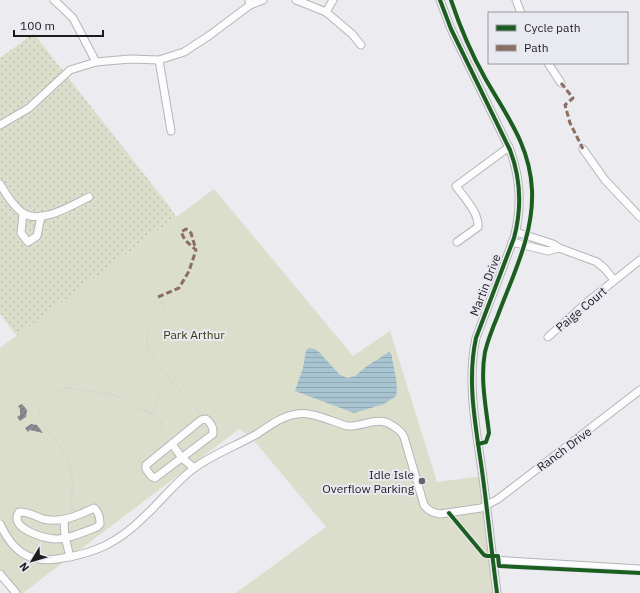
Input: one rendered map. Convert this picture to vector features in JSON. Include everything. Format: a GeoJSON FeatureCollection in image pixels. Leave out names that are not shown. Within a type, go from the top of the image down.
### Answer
{"type":"FeatureCollection","features":[{"type":"Feature","properties":{"kind":"street"},"geometry":{"type":"LineString","coordinates":[[54,0],[73,18],[96,62]]}},
{"type":"Feature","properties":{"kind":"street"},"geometry":{"type":"LineString","coordinates":[[0,125],[29,108],[70,70],[96,62],[130,59],[159,60],[184,52],[210,35],[250,2],[263,0]]}},
{"type":"Feature","properties":{"kind":"street"},"geometry":{"type":"LineString","coordinates":[[296,0],[326,12],[352,34],[361,45]]}},
{"type":"Feature","properties":{"kind":"street"},"geometry":{"type":"LineString","coordinates":[[326,12],[333,0]]}},
{"type":"Feature","properties":{"kind":"street","name":"Martin Drive"},"geometry":{"type":"LineString","coordinates":[[440,0],[451,29],[509,147],[515,163],[520,187],[520,211],[516,232],[482,320],[472,356],[472,385],[497,593]]}},
{"type":"Feature","properties":{"kind":"street"},"geometry":{"type":"LineString","coordinates":[[516,0],[521,12]]}},
{"type":"Feature","properties":{"kind":"street"},"geometry":{"type":"LineString","coordinates":[[159,60],[171,131]]}},
{"type":"Feature","properties":{"kind":"street"},"geometry":{"type":"LineString","coordinates":[[549,64],[562,83]]}},
{"type":"Feature","properties":{"kind":"street"},"geometry":{"type":"LineString","coordinates":[[457,242],[478,227],[478,221],[476,215],[456,186],[509,147]]}},
{"type":"Feature","properties":{"kind":"street"},"geometry":{"type":"LineString","coordinates":[[583,149],[605,180],[640,217]]}},
{"type":"Feature","properties":{"kind":"street"},"geometry":{"type":"LineString","coordinates":[[0,184],[9,199],[22,212],[32,217],[55,212],[89,197]]}},
{"type":"Feature","properties":{"kind":"street"},"geometry":{"type":"LineString","coordinates":[[22,212],[21,233],[28,242],[37,236],[41,216]]}},
{"type":"Feature","properties":{"kind":"street"},"geometry":{"type":"LineString","coordinates":[[516,232],[553,244],[559,248],[597,262],[614,280]]}},
{"type":"Feature","properties":{"kind":"street"},"geometry":{"type":"LineString","coordinates":[[512,242],[548,250],[559,248]]}},
{"type":"Feature","properties":{"kind":"street","name":"Paige Court"},"geometry":{"type":"LineString","coordinates":[[548,337],[586,303],[640,260]]}},
{"type":"Feature","properties":{"kind":"street","name":"Ranch Drive"},"geometry":{"type":"LineString","coordinates":[[487,506],[640,390]]}},
{"type":"Feature","properties":{"kind":"street"},"geometry":{"type":"LineString","coordinates":[[0,524],[10,544],[19,551],[34,558],[47,560],[87,554],[106,546],[126,533],[145,517],[194,468],[272,424],[297,414],[308,414],[347,426],[354,426],[381,420],[388,422],[402,433],[424,505],[427,509],[434,513],[440,514],[487,506]]}},
{"type":"Feature","properties":{"kind":"street"},"geometry":{"type":"LineString","coordinates":[[206,419],[211,423],[214,429],[213,434],[155,478],[148,473],[146,470],[146,465],[172,444],[201,420],[206,419]]}},
{"type":"Feature","properties":{"kind":"street"},"geometry":{"type":"LineString","coordinates":[[172,444],[182,458],[194,468]]}},
{"type":"Feature","properties":{"kind":"street"},"geometry":{"type":"LineString","coordinates":[[94,508],[100,518],[100,524],[97,527],[55,539],[38,536],[19,526],[16,515],[23,511],[54,521],[64,520],[94,508]]}},
{"type":"Feature","properties":{"kind":"street"},"geometry":{"type":"LineString","coordinates":[[64,520],[65,537],[70,557]]}},
{"type":"Feature","properties":{"kind":"street"},"geometry":{"type":"LineString","coordinates":[[493,560],[640,570]]}},
{"type":"Feature","properties":{"kind":"street"},"geometry":{"type":"LineString","coordinates":[[0,574],[16,593]]}},
{"type":"Feature","properties":{"kind":"path"},"geometry":{"type":"LineString","coordinates":[[158,296],[165,308],[148,331],[146,340],[154,357],[172,383],[195,407],[200,414],[201,420]]}},
{"type":"Feature","properties":{"kind":"path"},"geometry":{"type":"LineString","coordinates":[[152,414],[161,394],[172,383]]}},
{"type":"Feature","properties":{"kind":"path"},"geometry":{"type":"LineString","coordinates":[[74,517],[71,510],[72,483],[70,465],[39,417],[40,407],[46,398],[55,391],[63,388],[95,391],[115,395],[152,414],[161,421],[162,431],[172,444]]}},
{"type":"Feature","properties":{"kind":"green space"},"geometry":{"type":"Polygon","coordinates":[[[33,34],[169,206],[176,217],[17,336],[0,314],[0,58],[33,34]]]}},
{"type":"Feature","properties":{"kind":"green space","name":"Park Arthur"},"geometry":{"type":"Polygon","coordinates":[[[214,189],[353,356],[390,331],[437,482],[483,476],[497,593],[236,593],[326,527],[251,437],[239,429],[23,593],[16,593],[0,572],[0,348],[214,189]]]}},
{"type":"Feature","properties":{"kind":"water"},"geometry":{"type":"Polygon","coordinates":[[[309,348],[315,349],[319,352],[340,375],[348,378],[355,376],[367,366],[389,352],[392,355],[396,379],[396,396],[384,404],[354,413],[295,391],[303,368],[306,350],[309,348]]]}},
{"type":"Feature","properties":{"kind":"building"},"geometry":{"type":"Polygon","coordinates":[[[22,404],[27,410],[26,417],[20,421],[17,417],[20,415],[20,409],[18,406],[22,404]]]}},
{"type":"Feature","properties":{"kind":"building"},"geometry":{"type":"Polygon","coordinates":[[[31,424],[37,425],[43,433],[30,430],[28,432],[25,428],[31,424]]]}},
{"type":"Feature","properties":{"kind":"marked path"},"geometry":{"type":"LineString","coordinates":[[561,83],[573,98],[565,105],[570,123],[583,149]]}},
{"type":"Feature","properties":{"kind":"marked path"},"geometry":{"type":"LineString","coordinates":[[158,297],[179,288],[189,271],[196,250],[185,240],[181,232],[186,229],[191,233],[196,250]]}},
{"type":"Feature","properties":{"kind":"cycle path"},"geometry":{"type":"LineString","coordinates":[[440,0],[451,29],[510,150],[514,161],[518,183],[519,205],[517,227],[476,338],[472,373],[472,390],[476,426],[497,593]]}},
{"type":"Feature","properties":{"kind":"cycle path"},"geometry":{"type":"LineString","coordinates":[[451,0],[475,59],[509,118],[522,145],[527,159],[532,190],[532,206],[526,238],[485,352],[483,383],[489,433],[486,442],[478,444]]}},
{"type":"Feature","properties":{"kind":"cycle path"},"geometry":{"type":"LineString","coordinates":[[449,513],[484,555],[498,556],[499,566],[640,573]]}},
{"type":"Feature","properties":{"kind":"place","name":"Idle Isle Overflow Parking"},"geometry":{"type":"Point","coordinates":[422,481]}}]}
